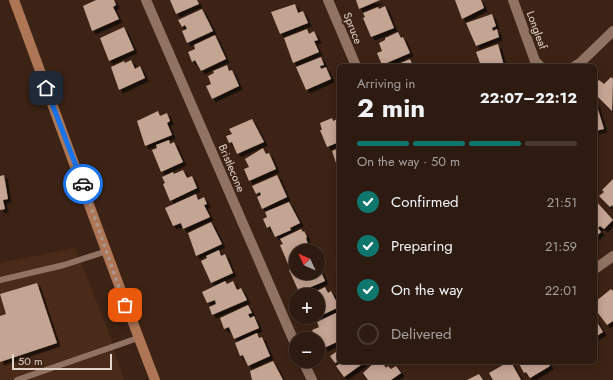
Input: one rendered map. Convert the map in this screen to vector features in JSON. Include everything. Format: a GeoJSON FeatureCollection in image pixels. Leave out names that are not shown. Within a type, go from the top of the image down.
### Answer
{"type":"FeatureCollection","features":[{"type":"Feature","properties":{"kind":"main road"},"geometry":{"type":"LineString","coordinates":[[14,0],[138,338],[155,380]]}},
{"type":"Feature","properties":{"kind":"street","name":"Bristlecone"},"geometry":{"type":"LineString","coordinates":[[146,0],[290,332]]}},
{"type":"Feature","properties":{"kind":"street","name":"Spruce"},"geometry":{"type":"LineString","coordinates":[[328,0],[355,64]]}},
{"type":"Feature","properties":{"kind":"street","name":"Longleaf"},"geometry":{"type":"LineString","coordinates":[[513,0],[535,61],[538,64]]}},
{"type":"Feature","properties":{"kind":"street"},"geometry":{"type":"LineString","coordinates":[[578,64],[613,31]]}},
{"type":"Feature","properties":{"kind":"street"},"geometry":{"type":"LineString","coordinates":[[597,268],[613,256]]}},
{"type":"Feature","properties":{"kind":"street"},"geometry":{"type":"LineString","coordinates":[[306,368],[312,380]]}},
{"type":"Feature","properties":{"kind":"lane"},"geometry":{"type":"LineString","coordinates":[[0,280],[64,265],[106,251]]}},
{"type":"Feature","properties":{"kind":"lane"},"geometry":{"type":"LineString","coordinates":[[17,380],[138,338]]}},
{"type":"Feature","properties":{"kind":"shaded area"},"geometry":{"type":"Polygon","coordinates":[[[75,248],[107,327],[124,380],[0,380],[0,263],[75,248]]]}},
{"type":"Feature","properties":{"kind":"building"},"geometry":{"type":"Polygon","coordinates":[[[96,0],[114,0],[116,5],[113,7],[119,19],[92,31],[83,6],[96,0]]]}},
{"type":"Feature","properties":{"kind":"building"},"geometry":{"type":"Polygon","coordinates":[[[170,0],[197,0],[199,4],[176,14],[170,0]]]}},
{"type":"Feature","properties":{"kind":"building"},"geometry":{"type":"Polygon","coordinates":[[[356,0],[380,0],[359,9],[356,0]]]}},
{"type":"Feature","properties":{"kind":"building"},"geometry":{"type":"Polygon","coordinates":[[[455,0],[481,0],[484,8],[462,19],[455,0]]]}},
{"type":"Feature","properties":{"kind":"building"},"geometry":{"type":"Polygon","coordinates":[[[295,4],[298,13],[303,11],[308,23],[280,34],[271,12],[295,4]]]}},
{"type":"Feature","properties":{"kind":"building"},"geometry":{"type":"Polygon","coordinates":[[[385,6],[394,28],[371,37],[363,18],[365,17],[363,13],[385,6]]]}},
{"type":"Feature","properties":{"kind":"building"},"geometry":{"type":"Polygon","coordinates":[[[202,9],[213,31],[187,43],[182,31],[187,29],[185,25],[182,27],[178,20],[202,9]]]}},
{"type":"Feature","properties":{"kind":"building"},"geometry":{"type":"Polygon","coordinates":[[[492,14],[496,26],[492,28],[493,31],[497,29],[499,37],[476,46],[466,23],[492,14]]]}},
{"type":"Feature","properties":{"kind":"building"},"geometry":{"type":"Polygon","coordinates":[[[124,27],[134,50],[109,61],[100,38],[124,27]]]}},
{"type":"Feature","properties":{"kind":"building"},"geometry":{"type":"Polygon","coordinates":[[[307,29],[309,34],[314,31],[318,40],[314,41],[319,52],[293,63],[284,38],[307,29]]]}},
{"type":"Feature","properties":{"kind":"building"},"geometry":{"type":"Polygon","coordinates":[[[398,32],[401,38],[403,37],[410,53],[382,64],[377,53],[382,51],[379,43],[385,40],[385,38],[398,32]]]}},
{"type":"Feature","properties":{"kind":"building"},"geometry":{"type":"Polygon","coordinates":[[[215,35],[226,59],[201,71],[195,60],[192,62],[188,52],[195,49],[194,45],[215,35]]]}},
{"type":"Feature","properties":{"kind":"building"},"geometry":{"type":"Polygon","coordinates":[[[498,44],[503,64],[480,64],[476,52],[498,44]]]}},
{"type":"Feature","properties":{"kind":"building"},"geometry":{"type":"Polygon","coordinates":[[[321,57],[324,65],[320,66],[321,69],[326,67],[331,79],[306,90],[296,67],[321,57]]]}},
{"type":"Feature","properties":{"kind":"building"},"geometry":{"type":"Polygon","coordinates":[[[410,59],[412,64],[399,64],[410,59]]]}},
{"type":"Feature","properties":{"kind":"building"},"geometry":{"type":"Polygon","coordinates":[[[131,60],[135,69],[140,66],[145,78],[119,90],[111,67],[124,61],[125,63],[131,60]]]}},
{"type":"Feature","properties":{"kind":"building"},"geometry":{"type":"Polygon","coordinates":[[[227,65],[229,71],[232,70],[239,86],[212,99],[206,86],[211,84],[208,76],[214,73],[213,71],[227,65]]]}},
{"type":"Feature","properties":{"kind":"building"},"geometry":{"type":"Polygon","coordinates":[[[611,77],[613,79],[612,111],[597,96],[597,82],[599,80],[604,84],[611,77]]]}},
{"type":"Feature","properties":{"kind":"building"},"geometry":{"type":"Polygon","coordinates":[[[597,106],[604,129],[597,131],[597,106]]]}},
{"type":"Feature","properties":{"kind":"building"},"geometry":{"type":"Polygon","coordinates":[[[158,111],[160,116],[167,113],[170,121],[167,123],[172,135],[145,146],[137,121],[158,111]]]}},
{"type":"Feature","properties":{"kind":"building"},"geometry":{"type":"Polygon","coordinates":[[[332,118],[333,121],[337,119],[337,143],[327,147],[320,130],[322,130],[320,123],[332,118]]]}},
{"type":"Feature","properties":{"kind":"building"},"geometry":{"type":"Polygon","coordinates":[[[252,119],[264,142],[237,154],[232,142],[229,143],[226,136],[232,134],[229,129],[252,119]]]}},
{"type":"Feature","properties":{"kind":"building"},"geometry":{"type":"Polygon","coordinates":[[[169,140],[170,144],[174,142],[183,162],[161,172],[152,150],[157,148],[156,145],[169,140]]]}},
{"type":"Feature","properties":{"kind":"building"},"geometry":{"type":"Polygon","coordinates":[[[263,148],[266,154],[269,153],[276,169],[249,181],[244,169],[249,167],[245,159],[263,148]]]}},
{"type":"Feature","properties":{"kind":"building"},"geometry":{"type":"Polygon","coordinates":[[[337,149],[337,166],[332,151],[337,149]]]}},
{"type":"Feature","properties":{"kind":"building"},"geometry":{"type":"Polygon","coordinates":[[[183,170],[187,178],[192,176],[197,188],[170,201],[163,184],[165,183],[162,177],[173,172],[174,174],[183,170]]]}},
{"type":"Feature","properties":{"kind":"building"},"geometry":{"type":"Polygon","coordinates":[[[4,175],[8,199],[3,200],[5,209],[0,210],[0,176],[4,175]]]}},
{"type":"Feature","properties":{"kind":"building"},"geometry":{"type":"Polygon","coordinates":[[[277,175],[287,197],[262,209],[257,197],[261,195],[260,192],[256,194],[252,186],[277,175]]]}},
{"type":"Feature","properties":{"kind":"building"},"geometry":{"type":"Polygon","coordinates":[[[613,179],[613,207],[612,205],[610,207],[599,196],[604,192],[602,190],[613,179]]]}},
{"type":"Feature","properties":{"kind":"building"},"geometry":{"type":"Polygon","coordinates":[[[196,194],[198,200],[204,197],[207,204],[204,205],[210,217],[183,229],[181,223],[173,226],[165,208],[196,194]]]}},
{"type":"Feature","properties":{"kind":"building"},"geometry":{"type":"Polygon","coordinates":[[[289,202],[300,223],[290,228],[291,230],[275,237],[270,226],[267,228],[263,219],[267,217],[265,212],[289,202]]]}},
{"type":"Feature","properties":{"kind":"building"},"geometry":{"type":"Polygon","coordinates":[[[597,202],[613,220],[604,229],[600,226],[598,228],[601,232],[597,235],[597,202]]]}},
{"type":"Feature","properties":{"kind":"building"},"geometry":{"type":"Polygon","coordinates":[[[211,222],[222,244],[196,256],[188,233],[211,222]]]}},
{"type":"Feature","properties":{"kind":"building"},"geometry":{"type":"Polygon","coordinates":[[[301,229],[307,237],[308,244],[289,244],[288,264],[280,245],[283,244],[280,239],[301,229]]]}},
{"type":"Feature","properties":{"kind":"building"},"geometry":{"type":"Polygon","coordinates":[[[219,250],[221,256],[225,254],[233,273],[211,283],[201,261],[207,258],[206,256],[219,250]]]}},
{"type":"Feature","properties":{"kind":"building"},"geometry":{"type":"Polygon","coordinates":[[[294,280],[325,281],[308,288],[297,288],[294,280]]]}},
{"type":"Feature","properties":{"kind":"building"},"geometry":{"type":"Polygon","coordinates":[[[225,281],[227,284],[233,281],[237,290],[241,288],[247,300],[212,315],[209,307],[216,304],[215,300],[207,303],[202,292],[225,281]]]}},
{"type":"Feature","properties":{"kind":"building"},"geometry":{"type":"Polygon","coordinates":[[[37,283],[57,343],[0,362],[0,316],[6,314],[0,294],[37,283]]]}},
{"type":"Feature","properties":{"kind":"building"},"geometry":{"type":"Polygon","coordinates":[[[325,287],[328,293],[331,291],[337,303],[337,308],[325,314],[325,288],[323,288],[325,287]]]}},
{"type":"Feature","properties":{"kind":"building"},"geometry":{"type":"Polygon","coordinates":[[[611,289],[613,291],[613,321],[607,325],[597,312],[597,300],[611,289]]]}},
{"type":"Feature","properties":{"kind":"building"},"geometry":{"type":"Polygon","coordinates":[[[248,305],[252,313],[248,314],[250,318],[254,316],[259,328],[234,339],[229,327],[224,329],[220,318],[248,305]]]}},
{"type":"Feature","properties":{"kind":"building"},"geometry":{"type":"Polygon","coordinates":[[[337,312],[337,342],[325,348],[325,332],[313,332],[312,330],[319,327],[318,324],[325,324],[325,318],[337,312]]]}},
{"type":"Feature","properties":{"kind":"building"},"geometry":{"type":"Polygon","coordinates":[[[597,322],[603,332],[597,336],[597,322]]]}},
{"type":"Feature","properties":{"kind":"building"},"geometry":{"type":"Polygon","coordinates":[[[257,333],[259,338],[262,337],[270,356],[248,366],[243,355],[240,356],[235,343],[257,333]]]}},
{"type":"Feature","properties":{"kind":"building"},"geometry":{"type":"Polygon","coordinates":[[[337,351],[337,362],[335,363],[330,356],[337,351]]]}},
{"type":"Feature","properties":{"kind":"building"},"geometry":{"type":"Polygon","coordinates":[[[273,361],[283,380],[252,380],[250,371],[273,361]]]}},
{"type":"Feature","properties":{"kind":"building"},"geometry":{"type":"Polygon","coordinates":[[[339,364],[362,364],[344,377],[336,366],[339,364]]]}},
{"type":"Feature","properties":{"kind":"building"},"geometry":{"type":"Polygon","coordinates":[[[373,364],[383,364],[386,368],[388,366],[391,369],[396,366],[401,373],[391,380],[368,380],[363,373],[373,364]]]}},
{"type":"Feature","properties":{"kind":"building"},"geometry":{"type":"Polygon","coordinates":[[[505,364],[512,364],[521,380],[493,380],[489,373],[505,364]]]}},
{"type":"Feature","properties":{"kind":"building"},"geometry":{"type":"Polygon","coordinates":[[[519,364],[549,364],[550,366],[530,378],[526,372],[524,373],[519,364]]]}},
{"type":"Feature","properties":{"kind":"building"},"geometry":{"type":"Polygon","coordinates":[[[479,374],[483,380],[467,380],[479,374]]]}},
{"type":"Feature","properties":{"kind":"way so far"},"geometry":{"type":"LineString","coordinates":[[83,184],[125,305]]}},
{"type":"Feature","properties":{"kind":"route"},"geometry":{"type":"LineString","coordinates":[[46,88],[83,184]]}}]}
